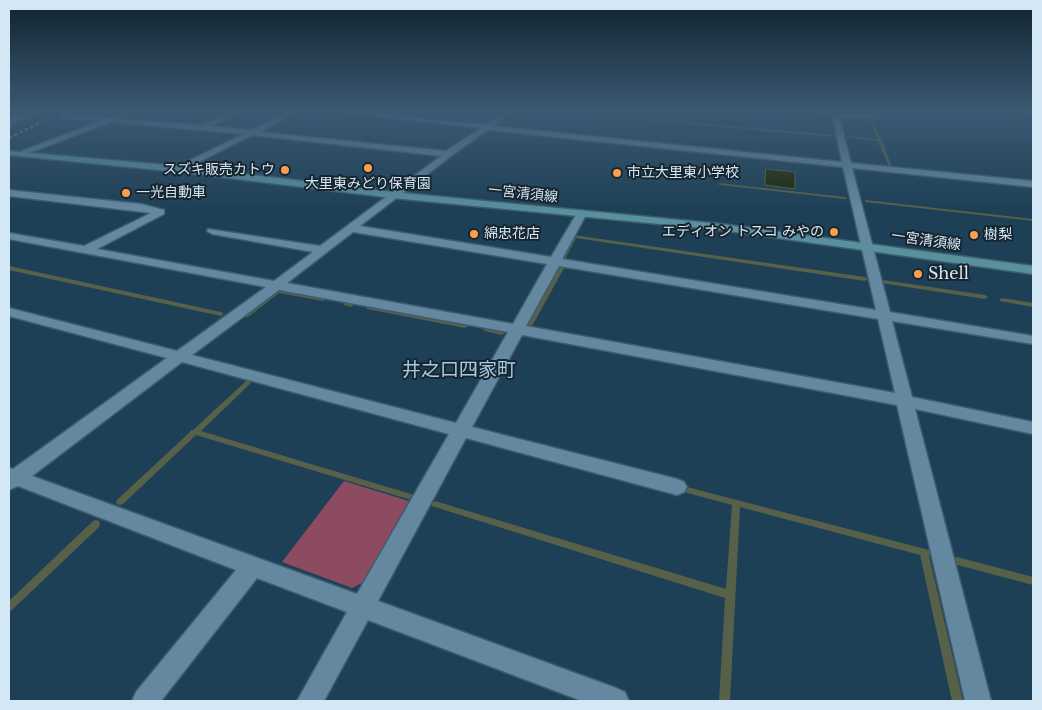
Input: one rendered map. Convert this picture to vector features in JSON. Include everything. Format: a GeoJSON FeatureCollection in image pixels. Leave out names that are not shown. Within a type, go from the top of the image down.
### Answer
{"type":"FeatureCollection","features":[{"type":"Feature","properties":{"kind":"main road","name":"一宮清須線"},"geometry":{"type":"LineString","coordinates":[[13,154],[179,169],[393,195],[730,228],[1033,270]]}},
{"type":"Feature","properties":{"kind":"street"},"geometry":{"type":"LineString","coordinates":[[13,154],[41,144]]}},
{"type":"Feature","properties":{"kind":"street"},"geometry":{"type":"LineString","coordinates":[[179,169],[229,144]]}},
{"type":"Feature","properties":{"kind":"street"},"geometry":{"type":"LineString","coordinates":[[361,144],[448,154]]}},
{"type":"Feature","properties":{"kind":"street"},"geometry":{"type":"LineString","coordinates":[[11,478],[274,287],[393,195],[464,144]]}},
{"type":"Feature","properties":{"kind":"street"},"geometry":{"type":"LineString","coordinates":[[645,144],[1033,184]]}},
{"type":"Feature","properties":{"kind":"street"},"geometry":{"type":"LineString","coordinates":[[842,144],[978,701]]}},
{"type":"Feature","properties":{"kind":"street"},"geometry":{"type":"LineString","coordinates":[[9,192],[141,207],[160,212],[85,250]]}},
{"type":"Feature","properties":{"kind":"street"},"geometry":{"type":"LineString","coordinates":[[310,701],[582,214]]}},
{"type":"Feature","properties":{"kind":"street"},"geometry":{"type":"LineString","coordinates":[[350,228],[1033,340]]}},
{"type":"Feature","properties":{"kind":"street"},"geometry":{"type":"LineString","coordinates":[[212,231],[322,250]]}},
{"type":"Feature","properties":{"kind":"street"},"geometry":{"type":"LineString","coordinates":[[9,236],[274,287],[906,401],[1033,428]]}},
{"type":"Feature","properties":{"kind":"street"},"geometry":{"type":"LineString","coordinates":[[9,312],[677,488]]}},
{"type":"Feature","properties":{"kind":"street"},"geometry":{"type":"LineString","coordinates":[[11,478],[616,701]]}},
{"type":"Feature","properties":{"kind":"street"},"geometry":{"type":"LineString","coordinates":[[145,701],[253,566]]}},
{"type":"Feature","properties":{"kind":"shaded area"},"geometry":{"type":"Polygon","coordinates":[[[766,169],[795,172],[795,189],[765,185],[766,169]]]}},
{"type":"Feature","properties":{"kind":"shaded area"},"geometry":{"type":"Polygon","coordinates":[[[344,481],[412,502],[364,582],[352,588],[282,562],[344,481]]]}},
{"type":"Feature","properties":{"kind":"waterway"},"geometry":{"type":"LineString","coordinates":[[881,144],[891,167]]}},
{"type":"Feature","properties":{"kind":"waterway"},"geometry":{"type":"LineString","coordinates":[[720,184],[845,198]]}},
{"type":"Feature","properties":{"kind":"waterway"},"geometry":{"type":"LineString","coordinates":[[866,201],[1033,220]]}},
{"type":"Feature","properties":{"kind":"waterway"},"geometry":{"type":"LineString","coordinates":[[563,259],[575,236],[865,279]]}},
{"type":"Feature","properties":{"kind":"waterway"},"geometry":{"type":"LineString","coordinates":[[9,268],[221,314]]}},
{"type":"Feature","properties":{"kind":"waterway"},"geometry":{"type":"LineString","coordinates":[[528,328],[561,268]]}},
{"type":"Feature","properties":{"kind":"waterway"},"geometry":{"type":"LineString","coordinates":[[883,282],[985,297]]}},
{"type":"Feature","properties":{"kind":"waterway"},"geometry":{"type":"LineString","coordinates":[[246,316],[278,291],[323,299]]}},
{"type":"Feature","properties":{"kind":"waterway"},"geometry":{"type":"LineString","coordinates":[[1002,300],[1033,305]]}},
{"type":"Feature","properties":{"kind":"waterway"},"geometry":{"type":"LineString","coordinates":[[346,304],[351,305]]}},
{"type":"Feature","properties":{"kind":"waterway"},"geometry":{"type":"LineString","coordinates":[[369,308],[465,326]]}},
{"type":"Feature","properties":{"kind":"waterway"},"geometry":{"type":"LineString","coordinates":[[486,330],[502,333]]}},
{"type":"Feature","properties":{"kind":"waterway"},"geometry":{"type":"LineString","coordinates":[[195,432],[248,383]]}},
{"type":"Feature","properties":{"kind":"waterway"},"geometry":{"type":"LineString","coordinates":[[120,502],[195,432]]}},
{"type":"Feature","properties":{"kind":"waterway"},"geometry":{"type":"LineString","coordinates":[[195,432],[411,497]]}},
{"type":"Feature","properties":{"kind":"waterway"},"geometry":{"type":"LineString","coordinates":[[683,489],[924,553]]}},
{"type":"Feature","properties":{"kind":"waterway"},"geometry":{"type":"LineString","coordinates":[[730,595],[736,503]]}},
{"type":"Feature","properties":{"kind":"waterway"},"geometry":{"type":"LineString","coordinates":[[435,504],[730,595]]}},
{"type":"Feature","properties":{"kind":"waterway"},"geometry":{"type":"LineString","coordinates":[[9,607],[96,524]]}},
{"type":"Feature","properties":{"kind":"waterway"},"geometry":{"type":"LineString","coordinates":[[924,553],[958,701]]}},
{"type":"Feature","properties":{"kind":"waterway"},"geometry":{"type":"LineString","coordinates":[[957,561],[1033,581]]}},
{"type":"Feature","properties":{"kind":"waterway"},"geometry":{"type":"LineString","coordinates":[[724,701],[730,595]]}},
{"type":"Feature","properties":{"kind":"place","name":"大里東みどり保育園"},"geometry":{"type":"Point","coordinates":[368,168]}},
{"type":"Feature","properties":{"kind":"place","name":"スズキ販売カトウ"},"geometry":{"type":"Point","coordinates":[285,170]}},
{"type":"Feature","properties":{"kind":"place","name":"市立大里東小学校"},"geometry":{"type":"Point","coordinates":[617,173]}},
{"type":"Feature","properties":{"kind":"place","name":"一光自動車"},"geometry":{"type":"Point","coordinates":[126,193]}},
{"type":"Feature","properties":{"kind":"place","name":"エディオン トスコ みやの"},"geometry":{"type":"Point","coordinates":[834,232]}},
{"type":"Feature","properties":{"kind":"place","name":"綿忠花店"},"geometry":{"type":"Point","coordinates":[474,234]}},
{"type":"Feature","properties":{"kind":"place","name":"樹梨"},"geometry":{"type":"Point","coordinates":[974,235]}},
{"type":"Feature","properties":{"kind":"place","name":"Shell"},"geometry":{"type":"Point","coordinates":[918,274]}},
{"type":"Feature","properties":{"kind":"district","name":"井之口四家町"},"geometry":{"type":"Point","coordinates":[459,371]}}]}
